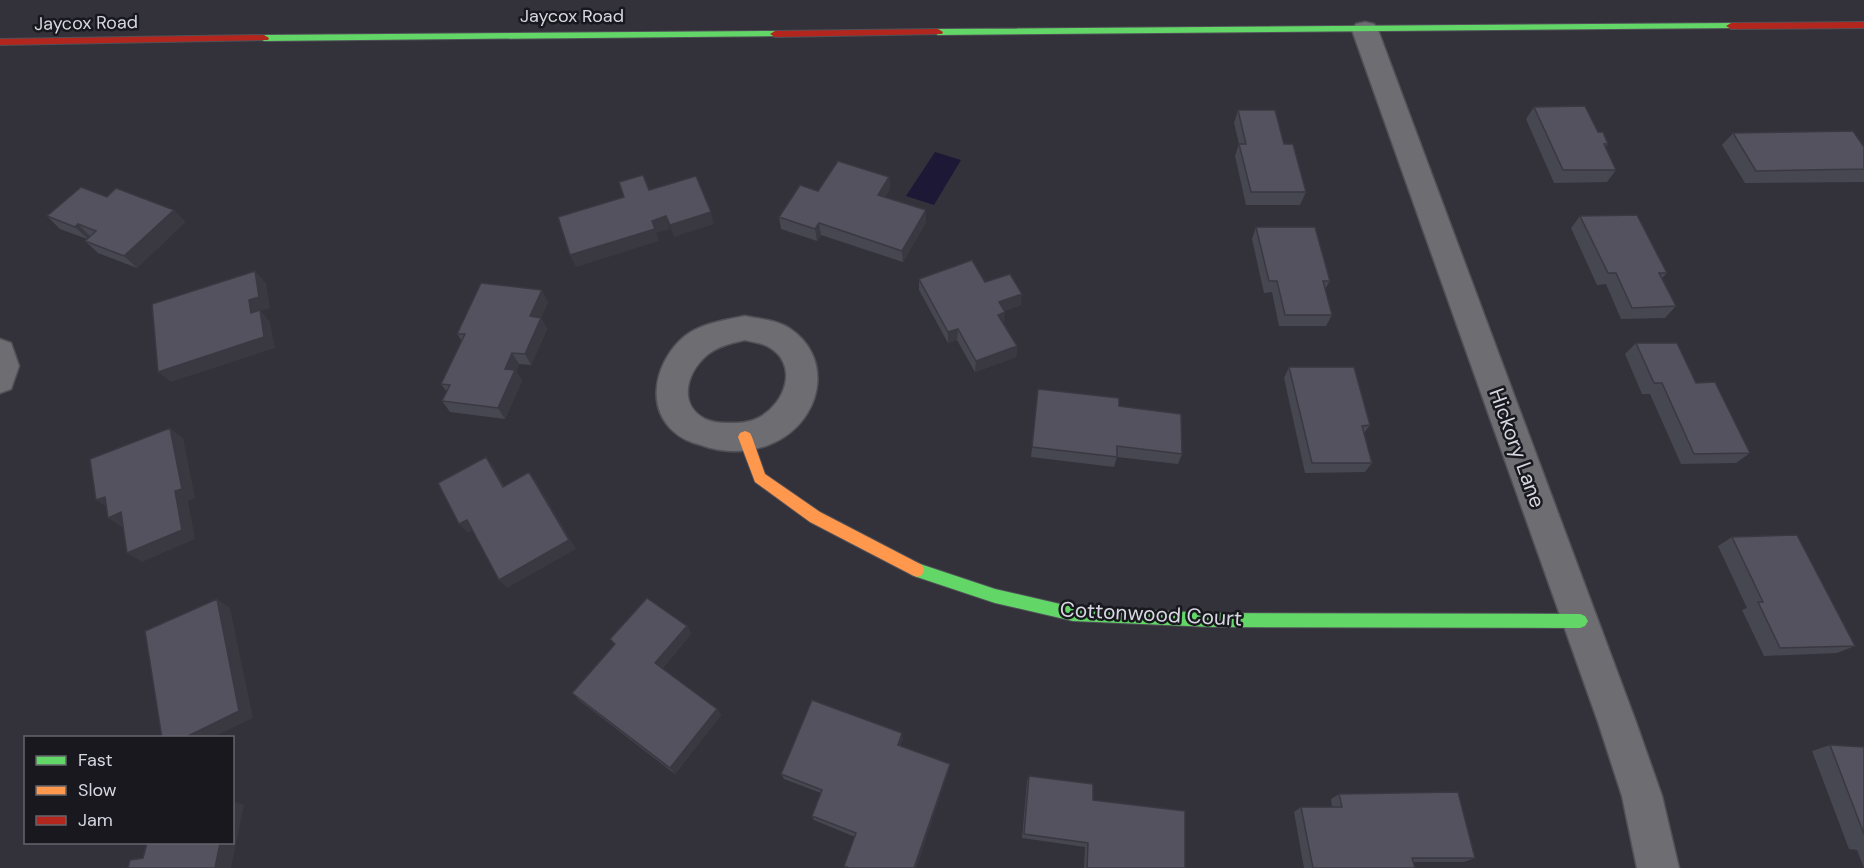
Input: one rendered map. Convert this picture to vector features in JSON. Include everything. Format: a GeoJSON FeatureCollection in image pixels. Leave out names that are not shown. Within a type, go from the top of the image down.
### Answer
{"type":"FeatureCollection","features":[{"type":"Feature","properties":{"kind":"street","name":"Jaycox Road"},"geometry":{"type":"LineString","coordinates":[[0,42],[449,34],[1365,30],[1864,25]]}},
{"type":"Feature","properties":{"kind":"street","name":"Hickory Lane"},"geometry":{"type":"LineString","coordinates":[[1365,30],[1642,796],[1658,868]]}},
{"type":"Feature","properties":{"kind":"street"},"geometry":{"type":"LineString","coordinates":[[0,352],[3,366],[0,380]]}},
{"type":"Feature","properties":{"kind":"street","name":"Cottonwood Court"},"geometry":{"type":"LineString","coordinates":[[745,437],[760,478],[815,517],[911,568],[995,596],[1073,614],[1212,620],[1580,621]]}},
{"type":"Feature","properties":{"kind":"shaded area"},"geometry":{"type":"Polygon","coordinates":[[[935,152],[961,160],[934,205],[906,196],[935,152]]]}},
{"type":"Feature","properties":{"kind":"building"},"geometry":{"type":"Polygon","coordinates":[[[1585,106],[1598,132],[1603,132],[1608,144],[1604,144],[1616,170],[1563,170],[1534,107],[1585,106]]]}},
{"type":"Feature","properties":{"kind":"building"},"geometry":{"type":"Polygon","coordinates":[[[1238,110],[1275,110],[1284,144],[1293,144],[1306,192],[1251,192],[1239,144],[1246,144],[1238,110]]]}},
{"type":"Feature","properties":{"kind":"building"},"geometry":{"type":"Polygon","coordinates":[[[1853,131],[1864,147],[1864,169],[1756,171],[1733,133],[1853,131]]]}},
{"type":"Feature","properties":{"kind":"building"},"geometry":{"type":"Polygon","coordinates":[[[838,161],[889,177],[878,195],[926,210],[902,251],[819,223],[815,229],[779,217],[800,185],[818,191],[838,161]]]}},
{"type":"Feature","properties":{"kind":"building"},"geometry":{"type":"Polygon","coordinates":[[[643,175],[649,190],[696,176],[711,212],[670,225],[666,216],[652,221],[655,229],[570,255],[558,217],[624,197],[619,182],[643,175]]]}},
{"type":"Feature","properties":{"kind":"building"},"geometry":{"type":"Polygon","coordinates":[[[81,187],[107,197],[116,188],[174,210],[124,256],[85,241],[96,231],[78,224],[75,227],[47,216],[81,187]]]}},
{"type":"Feature","properties":{"kind":"building"},"geometry":{"type":"Polygon","coordinates":[[[1637,215],[1667,273],[1659,273],[1676,306],[1632,308],[1616,273],[1608,273],[1580,216],[1637,215]]]}},
{"type":"Feature","properties":{"kind":"building"},"geometry":{"type":"Polygon","coordinates":[[[1256,227],[1315,227],[1330,281],[1323,281],[1332,315],[1285,315],[1277,281],[1269,281],[1256,227]]]}},
{"type":"Feature","properties":{"kind":"building"},"geometry":{"type":"Polygon","coordinates":[[[972,260],[985,282],[1010,274],[1022,294],[999,302],[1005,312],[998,315],[1017,346],[976,361],[958,329],[948,332],[919,279],[972,260]]]}},
{"type":"Feature","properties":{"kind":"building"},"geometry":{"type":"Polygon","coordinates":[[[255,271],[259,297],[249,300],[251,313],[260,310],[264,337],[158,372],[152,304],[255,271]]]}},
{"type":"Feature","properties":{"kind":"building"},"geometry":{"type":"Polygon","coordinates":[[[481,283],[542,290],[530,316],[541,318],[525,354],[512,353],[505,369],[515,370],[498,408],[442,401],[450,385],[441,384],[465,334],[457,334],[481,283]]]}},
{"type":"Feature","properties":{"kind":"building"},"geometry":{"type":"Polygon","coordinates":[[[1636,343],[1677,343],[1696,383],[1715,382],[1750,453],[1694,454],[1662,383],[1654,383],[1636,343]]]}},
{"type":"Feature","properties":{"kind":"building"},"geometry":{"type":"Polygon","coordinates":[[[1289,367],[1354,367],[1370,425],[1362,426],[1372,463],[1312,463],[1289,367]]]}},
{"type":"Feature","properties":{"kind":"building"},"geometry":{"type":"Polygon","coordinates":[[[1038,389],[1119,398],[1119,406],[1181,414],[1182,454],[1117,446],[1117,457],[1032,447],[1038,389]]]}},
{"type":"Feature","properties":{"kind":"building"},"geometry":{"type":"Polygon","coordinates":[[[170,428],[182,489],[175,491],[182,530],[127,553],[121,512],[108,518],[105,497],[96,500],[90,459],[170,428]]]}},
{"type":"Feature","properties":{"kind":"building"},"geometry":{"type":"Polygon","coordinates":[[[486,457],[503,487],[529,472],[569,540],[499,580],[467,520],[459,524],[438,483],[486,457]]]}},
{"type":"Feature","properties":{"kind":"building"},"geometry":{"type":"Polygon","coordinates":[[[1797,535],[1855,646],[1780,648],[1758,602],[1763,602],[1732,537],[1797,535]]]}},
{"type":"Feature","properties":{"kind":"building"},"geometry":{"type":"Polygon","coordinates":[[[647,598],[687,626],[655,663],[717,709],[670,768],[572,693],[615,644],[610,639],[647,598]]]}},
{"type":"Feature","properties":{"kind":"building"},"geometry":{"type":"Polygon","coordinates":[[[217,599],[239,711],[188,736],[162,736],[145,631],[217,599]]]}},
{"type":"Feature","properties":{"kind":"building"},"geometry":{"type":"Polygon","coordinates":[[[812,700],[902,733],[898,745],[950,764],[914,868],[849,868],[844,866],[856,833],[812,816],[822,790],[781,774],[812,700]]]}},
{"type":"Feature","properties":{"kind":"building"},"geometry":{"type":"Polygon","coordinates":[[[1830,745],[1864,747],[1864,834],[1830,745]]]}},
{"type":"Feature","properties":{"kind":"building"},"geometry":{"type":"Polygon","coordinates":[[[1029,776],[1093,784],[1093,800],[1185,811],[1185,868],[1087,868],[1088,843],[1024,834],[1029,776]]]}},
{"type":"Feature","properties":{"kind":"building"},"geometry":{"type":"Polygon","coordinates":[[[1458,792],[1475,858],[1412,858],[1415,868],[1313,868],[1301,807],[1342,807],[1339,794],[1458,792]]]}},
{"type":"Feature","properties":{"kind":"building"},"geometry":{"type":"Polygon","coordinates":[[[147,844],[220,844],[215,868],[128,868],[130,860],[143,858],[147,844]]]}},
{"type":"Feature","properties":{"kind":"traffic: fast"},"geometry":{"type":"LineString","coordinates":[[938,32],[1731,26]]}},
{"type":"Feature","properties":{"kind":"traffic: fast"},"geometry":{"type":"LineString","coordinates":[[264,38],[775,34]]}},
{"type":"Feature","properties":{"kind":"traffic: fast"},"geometry":{"type":"LineString","coordinates":[[917,570],[995,596],[1073,614],[1212,620],[1580,621]]}},
{"type":"Feature","properties":{"kind":"traffic: slow"},"geometry":{"type":"LineString","coordinates":[[745,437],[760,478],[815,517],[917,570]]}},
{"type":"Feature","properties":{"kind":"traffic: jam"},"geometry":{"type":"LineString","coordinates":[[1731,26],[1864,25]]}},
{"type":"Feature","properties":{"kind":"traffic: jam"},"geometry":{"type":"LineString","coordinates":[[775,34],[938,32]]}},
{"type":"Feature","properties":{"kind":"traffic: jam"},"geometry":{"type":"LineString","coordinates":[[0,42],[264,38]]}}]}
